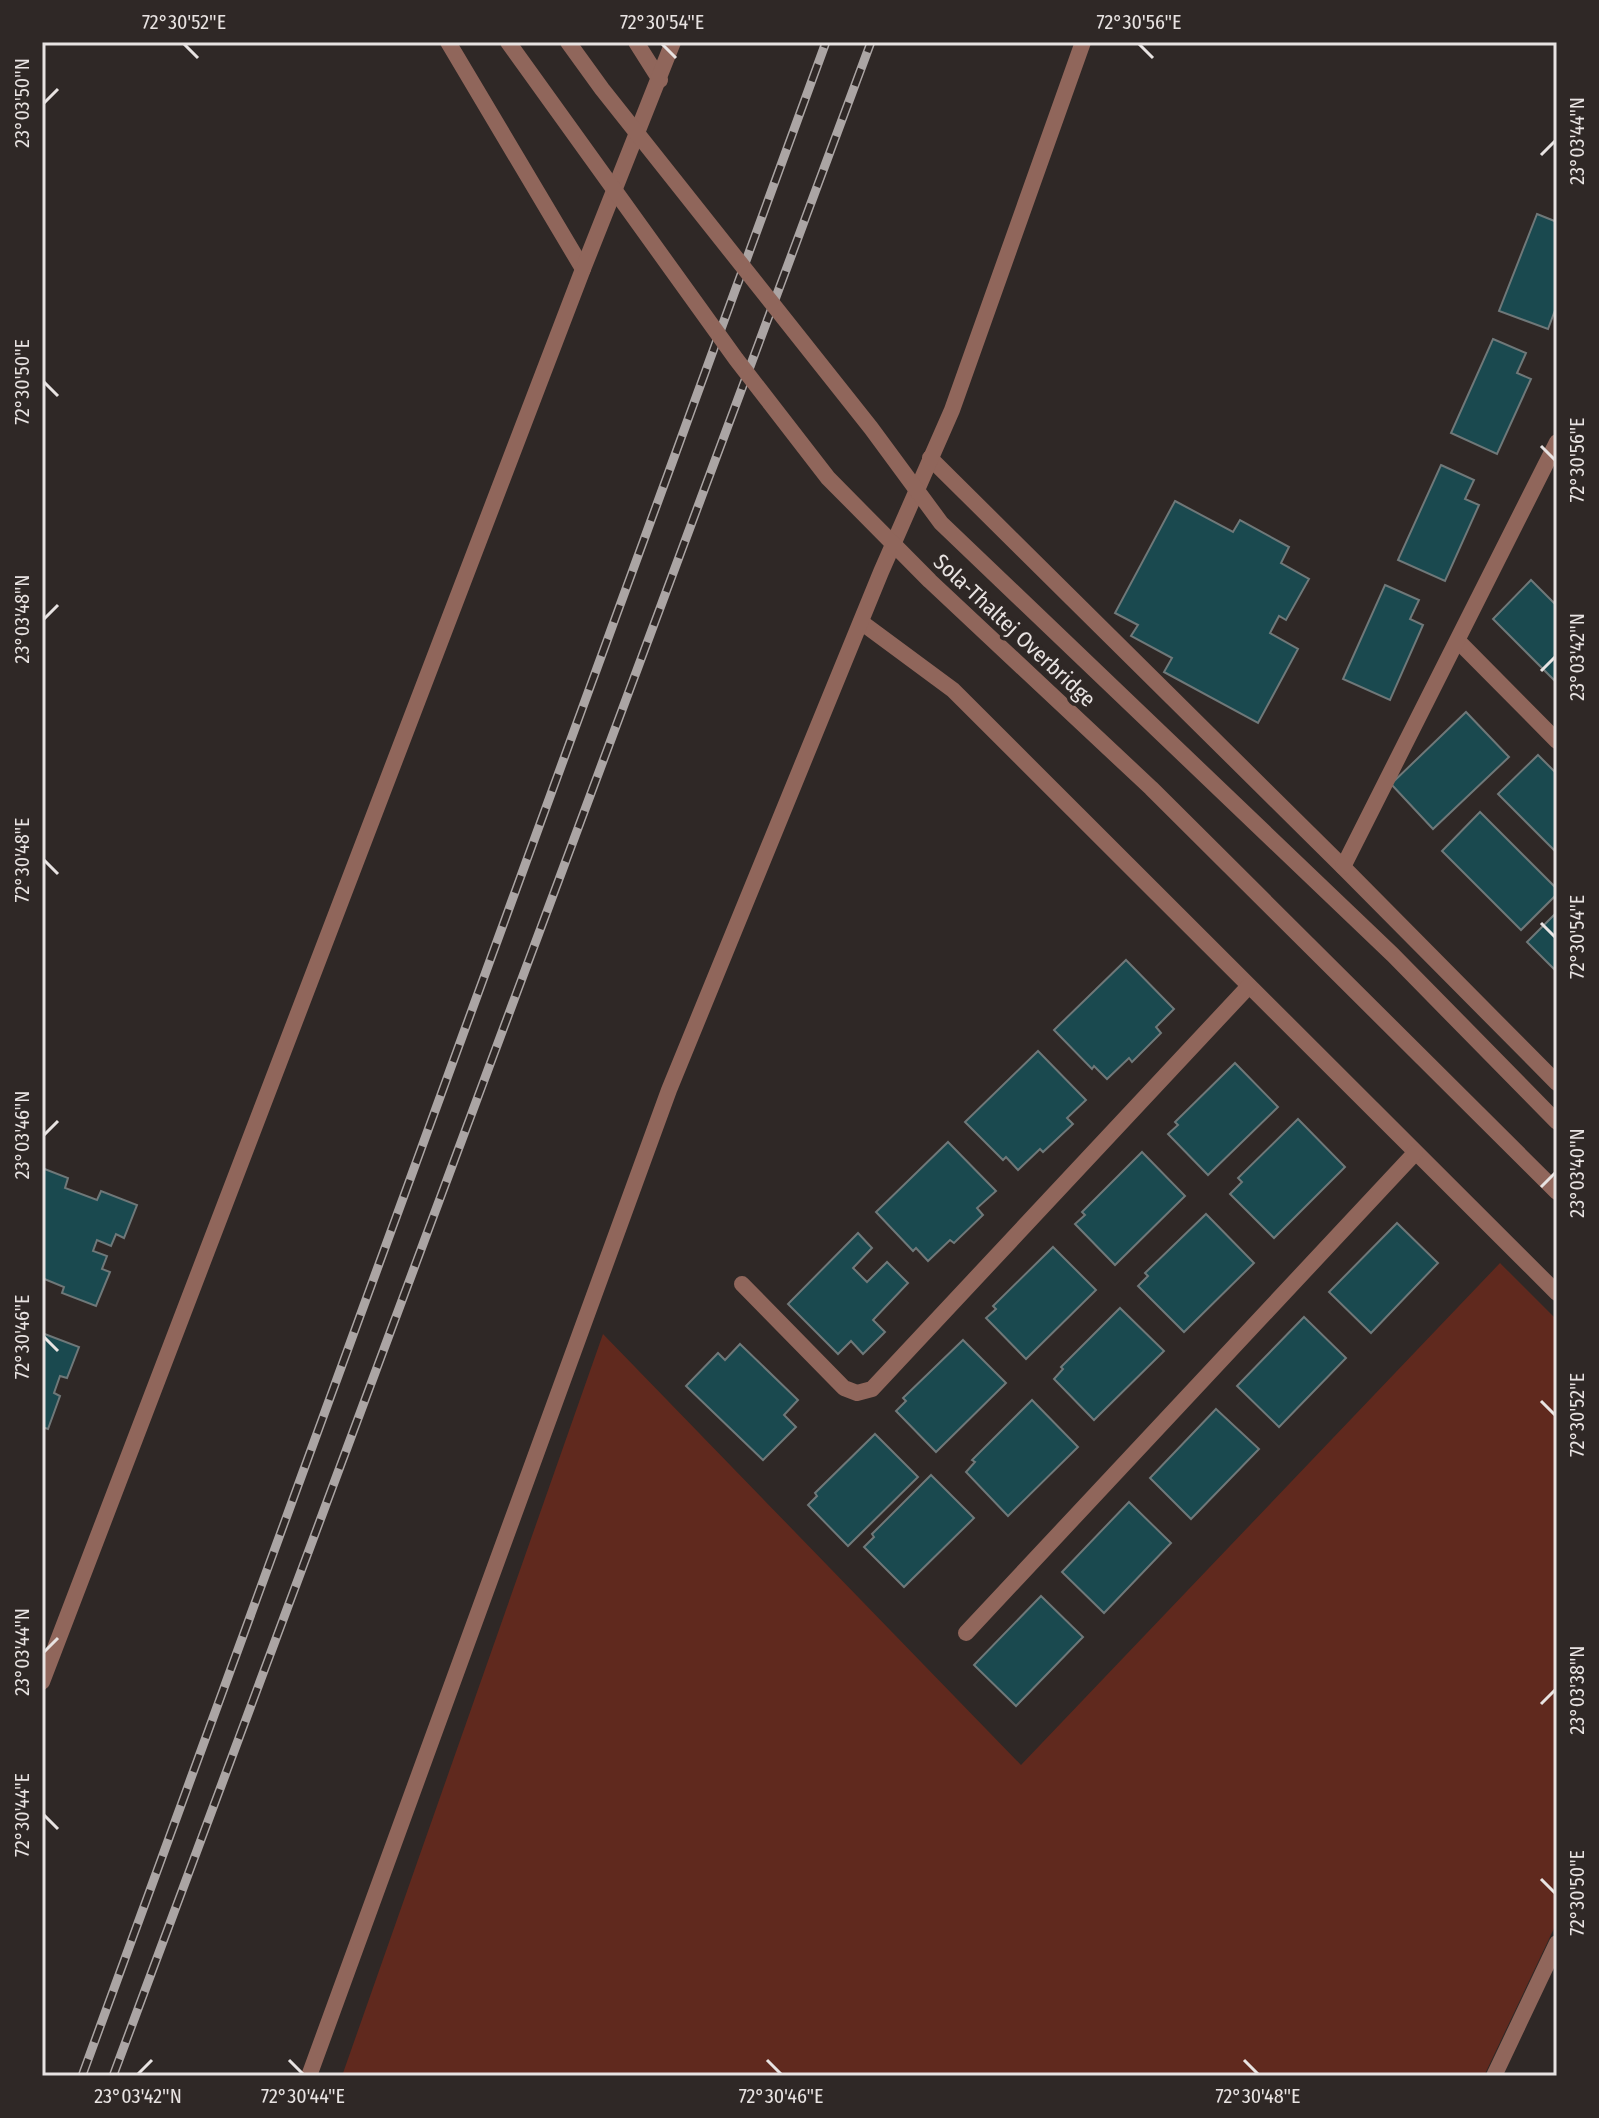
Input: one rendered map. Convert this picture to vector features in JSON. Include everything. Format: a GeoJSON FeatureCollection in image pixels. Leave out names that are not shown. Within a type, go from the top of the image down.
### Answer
{"type":"FeatureCollection","features":[{"type":"Feature","properties":{"kind":"street"},"geometry":{"type":"LineString","coordinates":[[448,42],[583,269]]}},
{"type":"Feature","properties":{"kind":"street","name":"Sola-Thaltej Overbridge"},"geometry":{"type":"LineString","coordinates":[[508,42],[727,347],[828,478],[930,581],[1151,788],[1557,1192]]}},
{"type":"Feature","properties":{"kind":"street","name":"Sola-Thaltej Overbridge"},"geometry":{"type":"LineString","coordinates":[[568,42],[871,428],[941,523],[1393,955],[1557,1122]]}},
{"type":"Feature","properties":{"kind":"street"},"geometry":{"type":"LineString","coordinates":[[636,42],[660,80]]}},
{"type":"Feature","properties":{"kind":"street"},"geometry":{"type":"LineString","coordinates":[[42,1682],[583,269],[673,42]]}},
{"type":"Feature","properties":{"kind":"street"},"geometry":{"type":"LineString","coordinates":[[309,2076],[669,1090],[861,622],[952,410],[1083,42]]}},
{"type":"Feature","properties":{"kind":"street"},"geometry":{"type":"LineString","coordinates":[[1343,867],[1458,641],[1554,462],[1557,442]]}},
{"type":"Feature","properties":{"kind":"street"},"geometry":{"type":"LineString","coordinates":[[930,458],[1557,1083]]}},
{"type":"Feature","properties":{"kind":"street"},"geometry":{"type":"LineString","coordinates":[[861,622],[953,690],[1557,1293]]}},
{"type":"Feature","properties":{"kind":"street"},"geometry":{"type":"LineString","coordinates":[[1458,641],[1557,741]]}},
{"type":"Feature","properties":{"kind":"street"},"geometry":{"type":"LineString","coordinates":[[742,1284],[844,1388],[857,1393],[872,1389],[1249,986]]}},
{"type":"Feature","properties":{"kind":"street"},"geometry":{"type":"LineString","coordinates":[[966,1633],[1415,1153]]}},
{"type":"Feature","properties":{"kind":"street"},"geometry":{"type":"LineString","coordinates":[[1494,2076],[1557,1943]]}},
{"type":"Feature","properties":{"kind":"shaded area"},"geometry":{"type":"Polygon","coordinates":[[[1500,1263],[1557,1320],[1557,1922],[1484,2076],[342,2076],[603,1334],[1021,1765],[1500,1263]]]}},
{"type":"Feature","properties":{"kind":"building"},"geometry":{"type":"Polygon","coordinates":[[[1537,214],[1557,222],[1557,305],[1548,329],[1499,311],[1537,214]]]}},
{"type":"Feature","properties":{"kind":"building"},"geometry":{"type":"Polygon","coordinates":[[[1493,339],[1526,353],[1517,373],[1531,379],[1497,454],[1451,433],[1493,339]]]}},
{"type":"Feature","properties":{"kind":"building"},"geometry":{"type":"Polygon","coordinates":[[[1441,465],[1474,480],[1465,499],[1479,505],[1445,581],[1398,560],[1441,465]]]}},
{"type":"Feature","properties":{"kind":"building"},"geometry":{"type":"Polygon","coordinates":[[[1175,501],[1233,532],[1240,520],[1289,547],[1281,563],[1309,579],[1286,620],[1279,616],[1270,633],[1298,649],[1258,723],[1164,672],[1172,658],[1131,636],[1138,625],[1115,613],[1175,501]]]}},
{"type":"Feature","properties":{"kind":"building"},"geometry":{"type":"Polygon","coordinates":[[[1531,580],[1557,606],[1557,683],[1493,619],[1531,580]]]}},
{"type":"Feature","properties":{"kind":"building"},"geometry":{"type":"Polygon","coordinates":[[[1385,585],[1419,600],[1410,619],[1423,625],[1390,700],[1343,679],[1385,585]]]}},
{"type":"Feature","properties":{"kind":"building"},"geometry":{"type":"Polygon","coordinates":[[[1466,712],[1509,757],[1433,829],[1391,784],[1466,712]]]}},
{"type":"Feature","properties":{"kind":"building"},"geometry":{"type":"Polygon","coordinates":[[[1538,755],[1557,774],[1557,853],[1498,794],[1538,755]]]}},
{"type":"Feature","properties":{"kind":"building"},"geometry":{"type":"Polygon","coordinates":[[[1480,812],[1557,889],[1557,894],[1521,930],[1442,851],[1480,812]]]}},
{"type":"Feature","properties":{"kind":"building"},"geometry":{"type":"Polygon","coordinates":[[[1557,912],[1557,972],[1527,942],[1557,912]]]}},
{"type":"Feature","properties":{"kind":"building"},"geometry":{"type":"Polygon","coordinates":[[[1126,960],[1174,1009],[1156,1027],[1161,1033],[1132,1062],[1129,1058],[1107,1079],[1094,1066],[1092,1069],[1054,1030],[1126,960]]]}},
{"type":"Feature","properties":{"kind":"building"},"geometry":{"type":"Polygon","coordinates":[[[1038,1051],[1086,1100],[1067,1118],[1073,1124],[1018,1170],[1006,1157],[1003,1160],[965,1122],[1038,1051]]]}},
{"type":"Feature","properties":{"kind":"building"},"geometry":{"type":"Polygon","coordinates":[[[1235,1063],[1278,1107],[1208,1175],[1168,1134],[1178,1125],[1175,1122],[1235,1063]]]}},
{"type":"Feature","properties":{"kind":"building"},"geometry":{"type":"Polygon","coordinates":[[[1298,1119],[1345,1167],[1274,1238],[1230,1194],[1242,1182],[1238,1178],[1298,1119]]]}},
{"type":"Feature","properties":{"kind":"building"},"geometry":{"type":"Polygon","coordinates":[[[948,1142],[996,1191],[977,1208],[983,1215],[954,1243],[950,1240],[928,1261],[916,1248],[913,1251],[876,1212],[948,1142]]]}},
{"type":"Feature","properties":{"kind":"building"},"geometry":{"type":"Polygon","coordinates":[[[1142,1152],[1185,1196],[1115,1265],[1075,1224],[1085,1215],[1082,1212],[1142,1152]]]}},
{"type":"Feature","properties":{"kind":"building"},"geometry":{"type":"Polygon","coordinates":[[[42,1168],[68,1178],[65,1188],[97,1200],[101,1191],[137,1205],[124,1238],[116,1234],[111,1246],[97,1240],[93,1251],[107,1256],[102,1269],[110,1272],[96,1306],[62,1293],[64,1287],[42,1278],[42,1168]]]}},
{"type":"Feature","properties":{"kind":"building"},"geometry":{"type":"Polygon","coordinates":[[[1206,1214],[1254,1263],[1184,1332],[1138,1286],[1148,1276],[1145,1273],[1206,1214]]]}},
{"type":"Feature","properties":{"kind":"building"},"geometry":{"type":"Polygon","coordinates":[[[1397,1223],[1438,1263],[1371,1333],[1329,1292],[1397,1223]]]}},
{"type":"Feature","properties":{"kind":"building"},"geometry":{"type":"Polygon","coordinates":[[[858,1233],[872,1248],[853,1268],[867,1282],[887,1262],[908,1283],[873,1320],[885,1332],[863,1354],[851,1341],[838,1354],[788,1304],[858,1233]]]}},
{"type":"Feature","properties":{"kind":"building"},"geometry":{"type":"Polygon","coordinates":[[[1053,1247],[1096,1290],[1026,1359],[986,1318],[996,1309],[993,1306],[1053,1247]]]}},
{"type":"Feature","properties":{"kind":"building"},"geometry":{"type":"Polygon","coordinates":[[[1120,1308],[1164,1351],[1094,1420],[1054,1379],[1063,1369],[1061,1367],[1120,1308]]]}},
{"type":"Feature","properties":{"kind":"building"},"geometry":{"type":"Polygon","coordinates":[[[1304,1317],[1346,1358],[1279,1427],[1237,1386],[1304,1317]]]}},
{"type":"Feature","properties":{"kind":"building"},"geometry":{"type":"Polygon","coordinates":[[[42,1333],[79,1347],[67,1378],[60,1376],[54,1393],[60,1396],[48,1429],[42,1427],[42,1333]]]}},
{"type":"Feature","properties":{"kind":"building"},"geometry":{"type":"Polygon","coordinates":[[[963,1340],[1006,1383],[936,1452],[896,1411],[906,1401],[903,1398],[963,1340]]]}},
{"type":"Feature","properties":{"kind":"building"},"geometry":{"type":"Polygon","coordinates":[[[740,1344],[798,1400],[784,1415],[796,1427],[763,1460],[686,1386],[718,1353],[725,1360],[740,1344]]]}},
{"type":"Feature","properties":{"kind":"building"},"geometry":{"type":"Polygon","coordinates":[[[1032,1400],[1078,1447],[1008,1516],[966,1472],[975,1462],[972,1460],[1032,1400]]]}},
{"type":"Feature","properties":{"kind":"building"},"geometry":{"type":"Polygon","coordinates":[[[1216,1409],[1259,1449],[1191,1519],[1150,1478],[1216,1409]]]}},
{"type":"Feature","properties":{"kind":"building"},"geometry":{"type":"Polygon","coordinates":[[[875,1434],[918,1477],[848,1546],[808,1505],[817,1496],[815,1493],[875,1434]]]}},
{"type":"Feature","properties":{"kind":"building"},"geometry":{"type":"Polygon","coordinates":[[[931,1475],[974,1518],[904,1587],[864,1547],[874,1537],[872,1534],[931,1475]]]}},
{"type":"Feature","properties":{"kind":"building"},"geometry":{"type":"Polygon","coordinates":[[[1129,1502],[1171,1543],[1104,1613],[1062,1572],[1129,1502]]]}},
{"type":"Feature","properties":{"kind":"building"},"geometry":{"type":"Polygon","coordinates":[[[1041,1596],[1083,1637],[1016,1706],[974,1665],[1041,1596]]]}},
{"type":"Feature","properties":{"kind":"railway"},"geometry":{"type":"LineString","coordinates":[[82,2076],[826,42]]}},
{"type":"Feature","properties":{"kind":"railway"},"geometry":{"type":"LineString","coordinates":[[113,2076],[871,42]]}}]}
